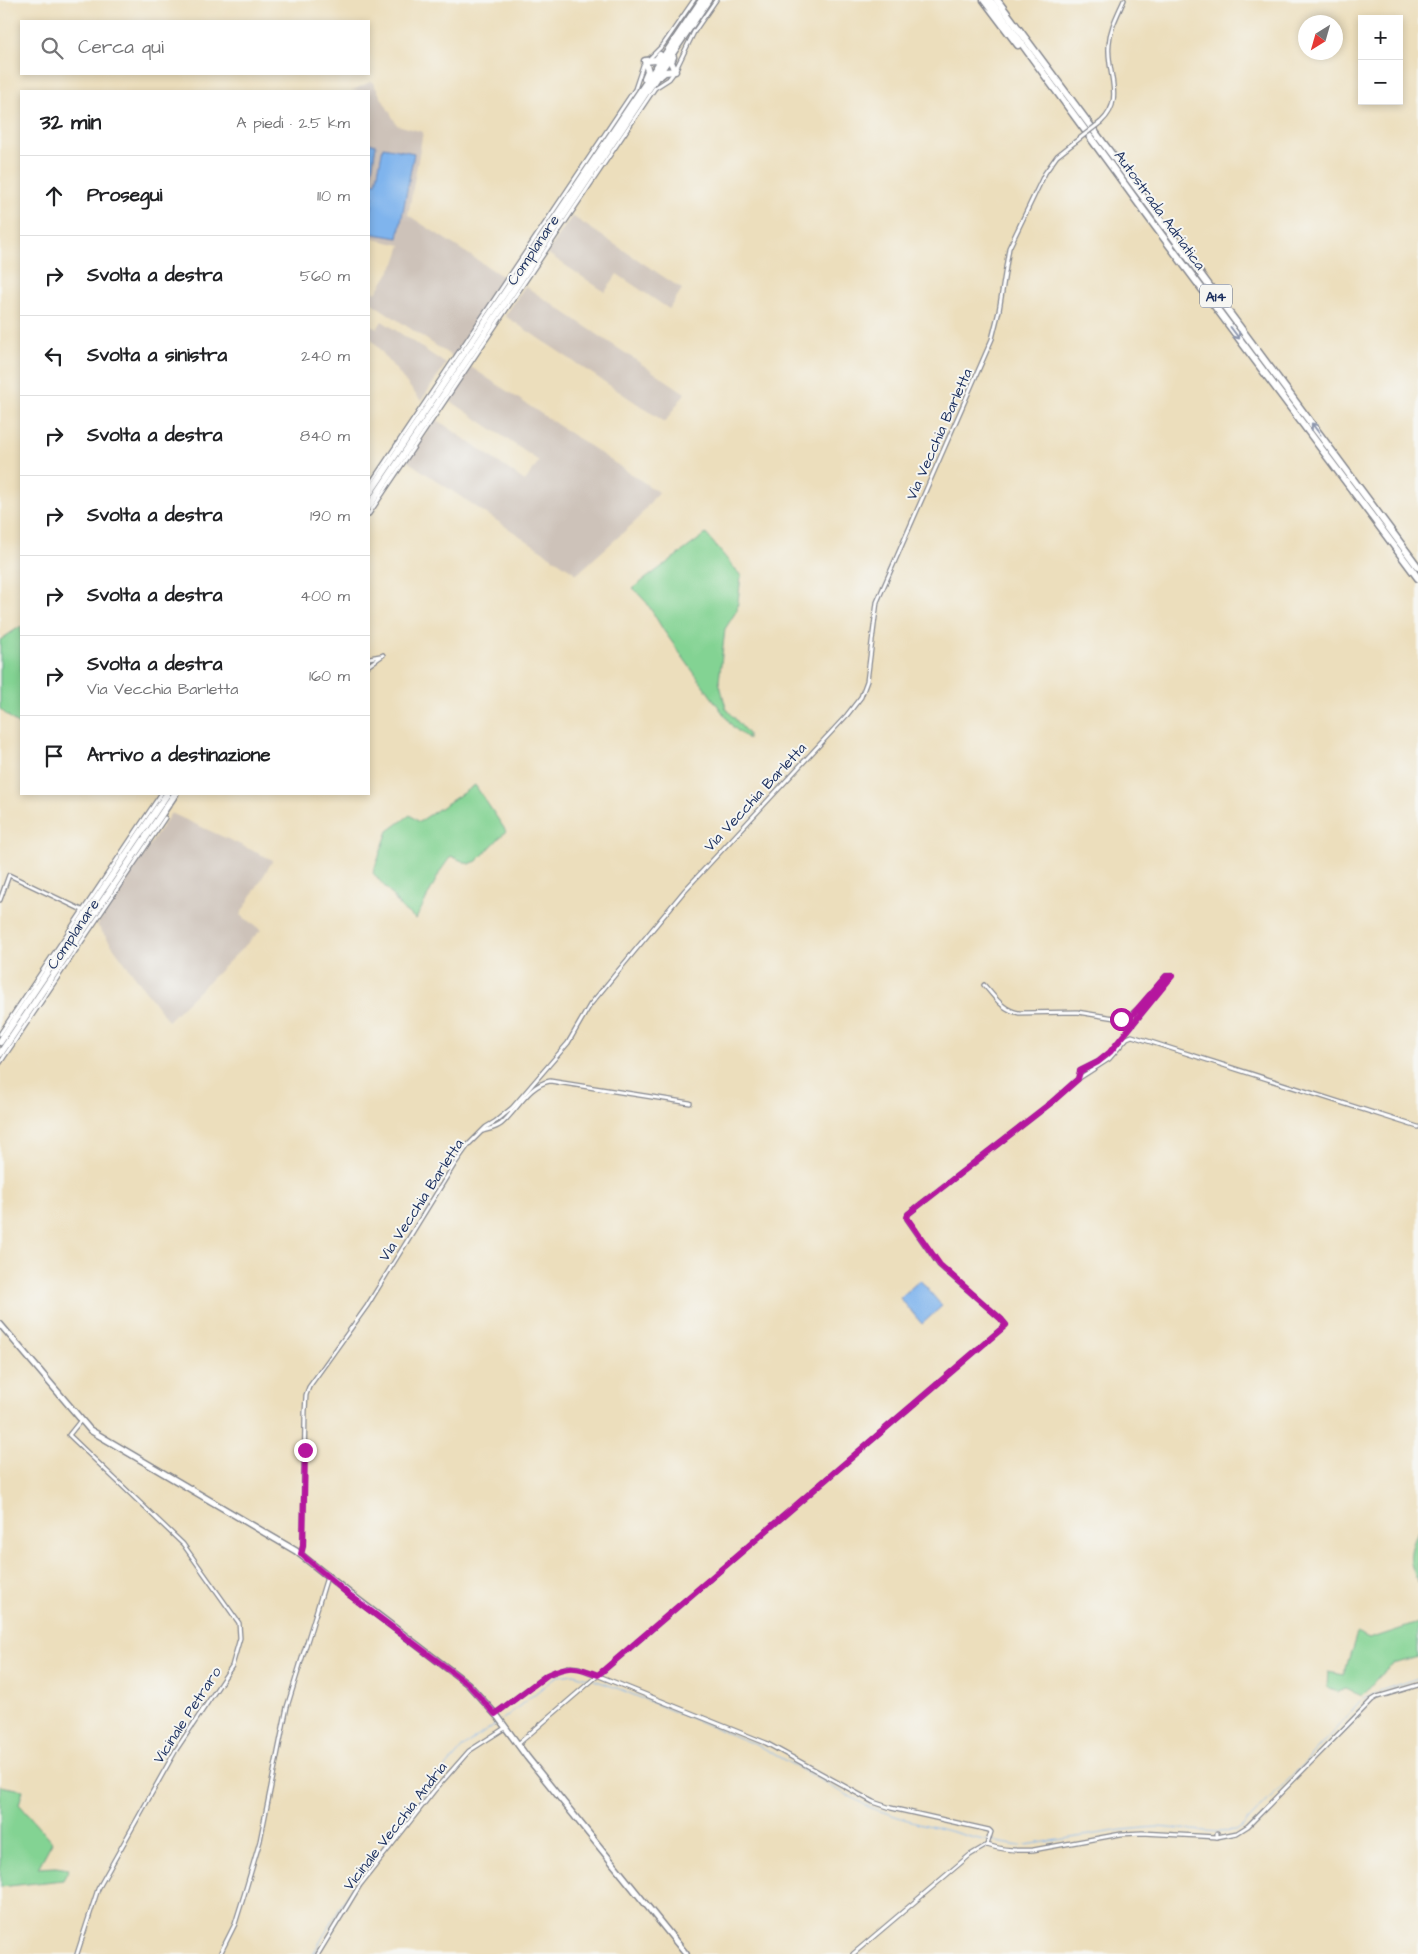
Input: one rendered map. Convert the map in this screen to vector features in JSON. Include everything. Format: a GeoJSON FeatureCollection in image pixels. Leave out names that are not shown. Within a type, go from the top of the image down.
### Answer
{"type":"FeatureCollection","features":[{"type":"Feature","properties":{"kind":"highway"},"geometry":{"type":"LineString","coordinates":[[370,505],[652,84],[702,0]]}},
{"type":"Feature","properties":{"kind":"highway"},"geometry":{"type":"LineString","coordinates":[[370,493],[640,90],[708,0]]}},
{"type":"Feature","properties":{"kind":"highway","name":"A14"},"geometry":{"type":"LineString","coordinates":[[984,0],[1071,110]]}},
{"type":"Feature","properties":{"kind":"highway","name":"Autostrada Adriatica"},"geometry":{"type":"LineString","coordinates":[[990,0],[1418,578]]}},
{"type":"Feature","properties":{"kind":"highway","name":"Autostrada Adriatica"},"geometry":{"type":"LineString","coordinates":[[998,0],[1418,567]]}},
{"type":"Feature","properties":{"kind":"highway"},"geometry":{"type":"LineString","coordinates":[[640,90],[642,82],[648,73],[645,61],[656,60],[675,45]]}},
{"type":"Feature","properties":{"kind":"highway"},"geometry":{"type":"LineString","coordinates":[[652,84],[658,81],[665,72],[675,71],[671,62],[676,53],[675,45]]}},
{"type":"Feature","properties":{"kind":"highway"},"geometry":{"type":"LineString","coordinates":[[0,1042],[166,795]]}},
{"type":"Feature","properties":{"kind":"highway"},"geometry":{"type":"LineString","coordinates":[[0,1054],[174,795]]}},
{"type":"Feature","properties":{"kind":"street","name":"Complanare"},"geometry":{"type":"LineString","coordinates":[[370,485],[635,89],[645,61],[662,45],[694,0]]}},
{"type":"Feature","properties":{"kind":"street","name":"Complanare"},"geometry":{"type":"LineString","coordinates":[[370,513],[655,88],[670,78],[675,71],[694,32],[716,0]]}},
{"type":"Feature","properties":{"kind":"street","name":"Via Vecchia Barletta"},"geometry":{"type":"LineString","coordinates":[[301,1554],[303,1546],[306,1395],[309,1387],[367,1306],[454,1164],[480,1132],[512,1108],[562,1049],[590,1005],[685,890],[861,697],[866,681],[878,602],[992,339],[999,311],[1009,248],[1045,173],[1058,156],[1108,115],[1114,103],[1109,42],[1110,32],[1124,0]]}},
{"type":"Feature","properties":{"kind":"street"},"geometry":{"type":"LineString","coordinates":[[370,658],[383,655],[370,664]]}},
{"type":"Feature","properties":{"kind":"street","name":"Complanare"},"geometry":{"type":"LineString","coordinates":[[0,1034],[160,795]]}},
{"type":"Feature","properties":{"kind":"street","name":"Complanare"},"geometry":{"type":"LineString","coordinates":[[0,1063],[165,818]]}},
{"type":"Feature","properties":{"kind":"street"},"geometry":{"type":"LineString","coordinates":[[0,900],[9,875],[82,910]]}},
{"type":"Feature","properties":{"kind":"street"},"geometry":{"type":"LineString","coordinates":[[984,985],[1003,1007],[1010,1011],[1019,1013],[1077,1012],[1121,1019],[1133,1014],[1166,976],[1170,974],[1172,976],[1169,980],[1105,1057],[1080,1071],[1078,1079]]}},
{"type":"Feature","properties":{"kind":"street"},"geometry":{"type":"LineString","coordinates":[[518,1744],[1006,1325],[940,1265],[908,1216],[913,1209],[1052,1102],[1078,1079],[1110,1059],[1127,1038],[1132,1036],[1418,1127]]}},
{"type":"Feature","properties":{"kind":"street"},"geometry":{"type":"LineString","coordinates":[[480,1132],[500,1125],[532,1091],[544,1082],[550,1081],[690,1103]]}},
{"type":"Feature","properties":{"kind":"street"},"geometry":{"type":"LineString","coordinates":[[4,1328],[90,1430],[301,1554],[327,1577],[468,1684],[497,1715],[518,1744],[686,1954]]}},
{"type":"Feature","properties":{"kind":"street","name":"Vicinale Petraro"},"geometry":{"type":"LineString","coordinates":[[77,1954],[98,1889],[176,1750],[232,1666],[240,1638],[239,1623],[183,1544],[69,1435],[81,1420]]}},
{"type":"Feature","properties":{"kind":"street"},"geometry":{"type":"LineString","coordinates":[[220,1954],[236,1924],[246,1892],[260,1841],[287,1707],[327,1577]]}},
{"type":"Feature","properties":{"kind":"street"},"geometry":{"type":"LineString","coordinates":[[497,1715],[547,1675],[568,1667],[598,1675],[766,1742],[873,1802],[991,1832],[988,1843],[970,1855],[853,1954]]}},
{"type":"Feature","properties":{"kind":"street"},"geometry":{"type":"LineString","coordinates":[[988,1843],[998,1849],[1021,1851],[1135,1833],[1217,1835],[1236,1833],[1248,1826],[1372,1700],[1418,1685]]}},
{"type":"Feature","properties":{"kind":"street","name":"Vicinale Vecchia Andria"},"geometry":{"type":"LineString","coordinates":[[318,1954],[360,1885],[433,1792],[469,1751],[504,1725]]}},
{"type":"Feature","properties":{"kind":"shaded area"},"geometry":{"type":"Polygon","coordinates":[[[372,81],[397,125],[423,132],[408,215],[505,278],[453,357],[370,302],[370,290],[376,293],[395,263],[401,245],[370,238],[370,90],[353,90],[372,81]]]}},
{"type":"Feature","properties":{"kind":"shaded area"},"geometry":{"type":"Polygon","coordinates":[[[572,216],[682,289],[669,309],[617,274],[605,292],[547,253],[572,216]]]}},
{"type":"Feature","properties":{"kind":"shaded area"},"geometry":{"type":"Polygon","coordinates":[[[525,286],[685,393],[665,422],[505,316],[525,286]]]}},
{"type":"Feature","properties":{"kind":"shaded area"},"geometry":{"type":"Polygon","coordinates":[[[382,321],[446,364],[421,401],[370,337],[370,325],[377,329],[382,321]]]}},
{"type":"Feature","properties":{"kind":"shaded area"},"geometry":{"type":"Polygon","coordinates":[[[471,367],[658,492],[636,521],[577,574],[407,461],[436,419],[525,481],[539,461],[449,400],[471,367]]]}},
{"type":"Feature","properties":{"kind":"shaded area"},"geometry":{"type":"Polygon","coordinates":[[[171,813],[273,860],[240,915],[261,930],[168,1021],[97,925],[171,813]]]}},
{"type":"Feature","properties":{"kind":"green space"},"geometry":{"type":"Polygon","coordinates":[[[706,534],[741,576],[737,610],[725,629],[719,681],[726,708],[748,734],[748,739],[733,727],[664,631],[647,603],[633,588],[706,534]]]}},
{"type":"Feature","properties":{"kind":"green space"},"geometry":{"type":"Polygon","coordinates":[[[20,627],[20,726],[0,709],[0,640],[20,627]]]}},
{"type":"Feature","properties":{"kind":"green space"},"geometry":{"type":"Polygon","coordinates":[[[475,785],[506,831],[477,861],[469,864],[451,856],[441,870],[416,919],[401,908],[373,873],[388,831],[410,815],[419,822],[475,785]]]}},
{"type":"Feature","properties":{"kind":"green space"},"geometry":{"type":"Polygon","coordinates":[[[1418,1531],[1418,1582],[1410,1556],[1418,1531]]]}},
{"type":"Feature","properties":{"kind":"green space"},"geometry":{"type":"Polygon","coordinates":[[[1418,1623],[1418,1657],[1394,1664],[1379,1676],[1362,1696],[1346,1689],[1337,1692],[1327,1687],[1328,1672],[1344,1675],[1357,1633],[1370,1639],[1418,1623]]]}},
{"type":"Feature","properties":{"kind":"green space"},"geometry":{"type":"Polygon","coordinates":[[[0,1786],[23,1790],[19,1804],[52,1842],[38,1868],[56,1867],[69,1869],[63,1880],[0,1887],[0,1786]]]}},
{"type":"Feature","properties":{"kind":"water"},"geometry":{"type":"Polygon","coordinates":[[[370,143],[376,145],[370,182],[370,143]]]}},
{"type":"Feature","properties":{"kind":"water"},"geometry":{"type":"Polygon","coordinates":[[[383,147],[414,153],[398,238],[370,233],[373,196],[370,195],[370,182],[376,183],[383,147]]]}},
{"type":"Feature","properties":{"kind":"water"},"geometry":{"type":"Polygon","coordinates":[[[920,1280],[942,1306],[922,1324],[900,1298],[920,1280]]]}},
{"type":"Feature","properties":{"kind":"waterway"},"geometry":{"type":"LineString","coordinates":[[503,1719],[557,1676],[574,1674],[590,1679]]}},
{"type":"Feature","properties":{"kind":"waterway"},"geometry":{"type":"LineString","coordinates":[[594,1680],[759,1746],[869,1807],[904,1819],[979,1839],[1019,1846],[1122,1830],[1156,1827],[1219,1832],[1235,1831],[1244,1825],[1300,1768],[1363,1699],[1377,1692],[1418,1678]]}},
{"type":"Feature","properties":{"kind":"waterway"},"geometry":{"type":"LineString","coordinates":[[313,1954],[353,1886],[442,1772],[464,1746],[500,1721]]}},
{"type":"Feature","properties":{"kind":"route"},"geometry":{"type":"LineString","coordinates":[[305,1450],[303,1546],[301,1554],[348,1594],[468,1684],[495,1714],[547,1675],[557,1670],[568,1667],[579,1668],[598,1675],[1006,1325],[940,1265],[907,1218],[908,1214],[1052,1102],[1078,1079],[1078,1072],[1105,1057],[1172,976],[1170,974],[1166,976],[1133,1014],[1121,1019]]}}]}
